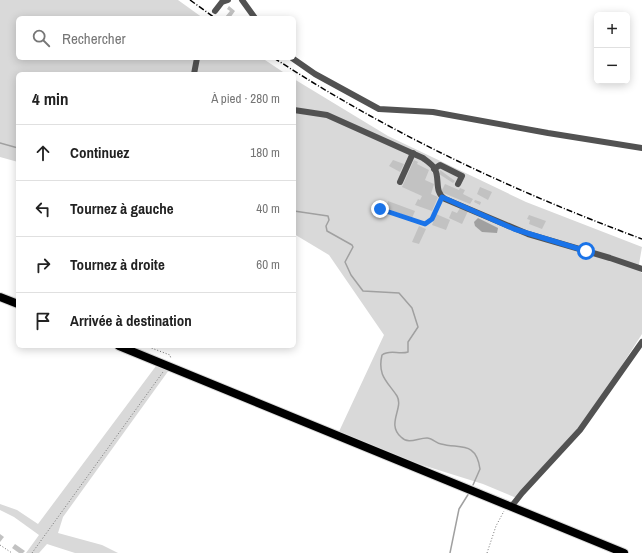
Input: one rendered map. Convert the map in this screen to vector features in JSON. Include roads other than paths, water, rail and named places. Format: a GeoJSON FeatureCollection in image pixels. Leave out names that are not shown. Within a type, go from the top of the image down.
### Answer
{"type":"FeatureCollection","features":[{"type":"Feature","properties":{"kind":"main road"},"geometry":{"type":"LineString","coordinates":[[0,297],[16,303]]}},
{"type":"Feature","properties":{"kind":"main road"},"geometry":{"type":"LineString","coordinates":[[124,348],[624,553]]}},
{"type":"Feature","properties":{"kind":"street"},"geometry":{"type":"LineString","coordinates":[[215,11],[218,2],[228,0]]}},
{"type":"Feature","properties":{"kind":"street"},"geometry":{"type":"LineString","coordinates":[[242,0],[254,16]]}},
{"type":"Feature","properties":{"kind":"street"},"geometry":{"type":"LineString","coordinates":[[194,72],[197,60]]}},
{"type":"Feature","properties":{"kind":"street"},"geometry":{"type":"LineString","coordinates":[[295,60],[315,74],[379,109],[433,112],[548,134],[642,148]]}},
{"type":"Feature","properties":{"kind":"street"},"geometry":{"type":"LineString","coordinates":[[296,110],[327,115],[423,158],[434,169],[438,190],[442,197],[528,234],[642,269]]}},
{"type":"Feature","properties":{"kind":"street"},"geometry":{"type":"LineString","coordinates":[[400,182],[413,153]]}},
{"type":"Feature","properties":{"kind":"street"},"geometry":{"type":"LineString","coordinates":[[434,169],[440,166],[462,176],[458,184]]}},
{"type":"Feature","properties":{"kind":"street"},"geometry":{"type":"LineString","coordinates":[[510,506],[580,430],[642,342]]}},
{"type":"Feature","properties":{"kind":"waterway"},"geometry":{"type":"LineString","coordinates":[[0,143],[16,147]]}},
{"type":"Feature","properties":{"kind":"waterway"},"geometry":{"type":"LineString","coordinates":[[296,211],[328,216],[329,220],[326,226],[327,231],[353,247],[345,262],[351,275],[363,291],[399,293],[412,308],[418,327],[408,342],[408,352],[388,352],[382,355],[382,374],[399,401],[395,427],[401,437],[407,441],[429,438],[437,443],[471,450],[478,460],[480,469],[473,485]]}},
{"type":"Feature","properties":{"kind":"waterway"},"geometry":{"type":"LineString","coordinates":[[450,553],[459,509],[469,493]]}},
{"type":"Feature","properties":{"kind":"railway"},"geometry":{"type":"LineString","coordinates":[[190,0],[212,16]]}},
{"type":"Feature","properties":{"kind":"railway"},"geometry":{"type":"LineString","coordinates":[[277,60],[362,111],[453,159],[546,201],[642,239]]}}]}
